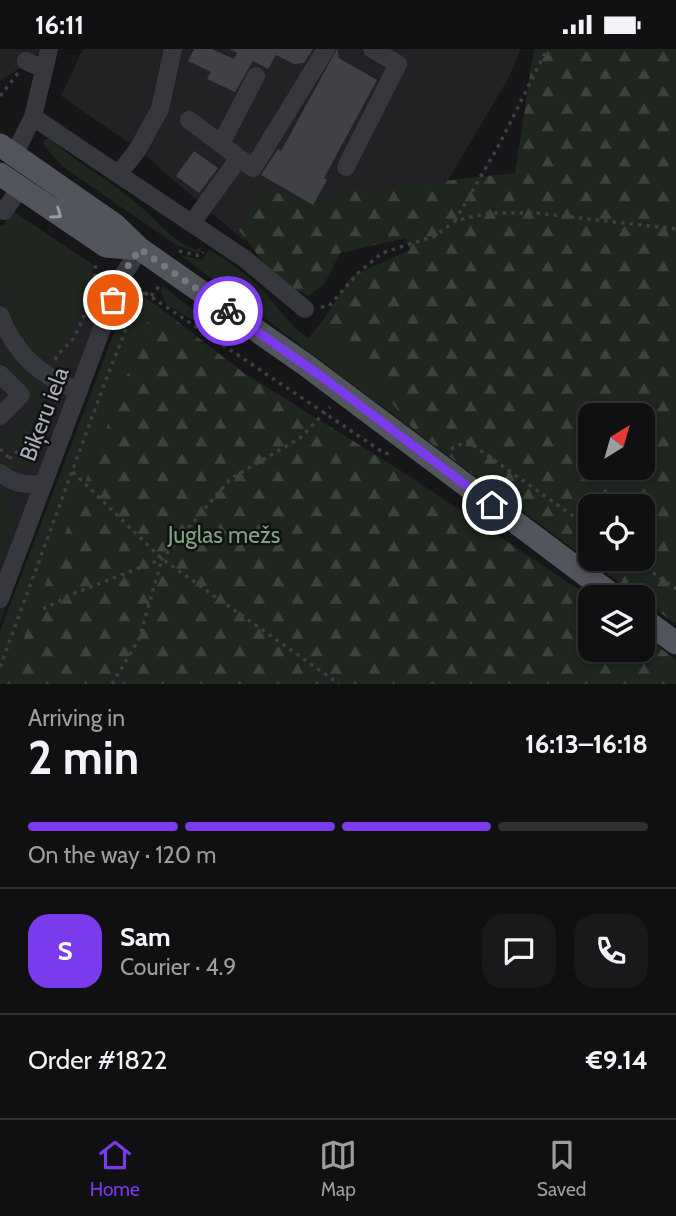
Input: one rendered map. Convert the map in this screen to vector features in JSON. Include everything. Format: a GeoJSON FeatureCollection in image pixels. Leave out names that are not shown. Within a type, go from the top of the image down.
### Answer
{"type":"FeatureCollection","features":[{"type":"Feature","properties":{"kind":"main road"},"geometry":{"type":"LineString","coordinates":[[7,150],[7,179],[106,246],[140,249]]}},
{"type":"Feature","properties":{"kind":"main road"},"geometry":{"type":"LineString","coordinates":[[7,150],[116,225],[140,249],[344,393],[599,585]]}},
{"type":"Feature","properties":{"kind":"main road"},"geometry":{"type":"LineString","coordinates":[[655,628],[676,643]]}},
{"type":"Feature","properties":{"kind":"street"},"geometry":{"type":"LineString","coordinates":[[7,150],[33,117],[49,49]]}},
{"type":"Feature","properties":{"kind":"street"},"geometry":{"type":"LineString","coordinates":[[119,174],[138,149],[160,109],[173,49]]}},
{"type":"Feature","properties":{"kind":"street"},"geometry":{"type":"LineString","coordinates":[[188,120],[253,168],[326,49]]}},
{"type":"Feature","properties":{"kind":"street"},"geometry":{"type":"LineString","coordinates":[[346,167],[398,64],[372,49]]}},
{"type":"Feature","properties":{"kind":"street"},"geometry":{"type":"LineString","coordinates":[[26,61],[44,69]]}},
{"type":"Feature","properties":{"kind":"street"},"geometry":{"type":"LineString","coordinates":[[220,145],[256,76]]}},
{"type":"Feature","properties":{"kind":"street"},"geometry":{"type":"LineString","coordinates":[[33,117],[245,259],[305,310]]}},
{"type":"Feature","properties":{"kind":"street"},"geometry":{"type":"LineString","coordinates":[[192,223],[239,158]]}},
{"type":"Feature","properties":{"kind":"street"},"geometry":{"type":"LineString","coordinates":[[4,211],[7,179]]}},
{"type":"Feature","properties":{"kind":"street","name":"Biķeru iela"},"geometry":{"type":"LineString","coordinates":[[0,599],[125,270],[140,249]]}},
{"type":"Feature","properties":{"kind":"street"},"geometry":{"type":"LineString","coordinates":[[0,316],[6,346],[36,369],[79,391]]}},
{"type":"Feature","properties":{"kind":"street"},"geometry":{"type":"LineString","coordinates":[[0,374],[21,395],[0,416]]}},
{"type":"Feature","properties":{"kind":"street"},"geometry":{"type":"LineString","coordinates":[[5,466],[8,479],[25,485],[43,484]]}},
{"type":"Feature","properties":{"kind":"path"},"geometry":{"type":"LineString","coordinates":[[305,310],[330,306],[358,273],[382,253],[435,236],[455,221],[499,145],[548,49]]}},
{"type":"Feature","properties":{"kind":"path"},"geometry":{"type":"LineString","coordinates":[[0,96],[26,61]]}},
{"type":"Feature","properties":{"kind":"path"},"geometry":{"type":"LineString","coordinates":[[455,221],[488,213],[536,213],[676,229]]}},
{"type":"Feature","properties":{"kind":"path"},"geometry":{"type":"LineString","coordinates":[[151,296],[160,285]]}},
{"type":"Feature","properties":{"kind":"path"},"geometry":{"type":"LineString","coordinates":[[138,288],[384,453],[399,456]]}},
{"type":"Feature","properties":{"kind":"path"},"geometry":{"type":"LineString","coordinates":[[0,667],[118,348],[132,314],[145,292]]}},
{"type":"Feature","properties":{"kind":"path"},"geometry":{"type":"LineString","coordinates":[[112,684],[139,639],[162,559],[230,479],[300,438],[344,393]]}},
{"type":"Feature","properties":{"kind":"path"},"geometry":{"type":"LineString","coordinates":[[431,458],[467,441],[578,520]]}},
{"type":"Feature","properties":{"kind":"path"},"geometry":{"type":"LineString","coordinates":[[0,450],[5,466]]}},
{"type":"Feature","properties":{"kind":"path"},"geometry":{"type":"LineString","coordinates":[[73,472],[162,559],[339,684]]}},
{"type":"Feature","properties":{"kind":"path"},"geometry":{"type":"LineString","coordinates":[[43,610],[75,593],[162,559]]}},
{"type":"Feature","properties":{"kind":"path"},"geometry":{"type":"LineString","coordinates":[[650,571],[676,589]]}},
{"type":"Feature","properties":{"kind":"shaded area"},"geometry":{"type":"Polygon","coordinates":[[[0,49],[40,49],[35,58],[0,81],[0,49]]]}},
{"type":"Feature","properties":{"kind":"shaded area"},"geometry":{"type":"Polygon","coordinates":[[[83,49],[521,49],[508,79],[439,195],[304,211],[243,240],[138,149],[61,96],[83,49]]]}},
{"type":"Feature","properties":{"kind":"shaded area"},"geometry":{"type":"Polygon","coordinates":[[[0,246],[117,312],[0,622],[0,246]]]}},
{"type":"Feature","properties":{"kind":"green space"},"geometry":{"type":"Polygon","coordinates":[[[534,49],[676,49],[676,624],[655,609],[655,585],[622,585],[603,571],[655,571],[655,494],[578,494],[578,552],[415,431],[323,320],[352,276],[410,250],[406,238],[340,253],[325,283],[309,296],[275,278],[239,230],[268,189],[313,207],[337,193],[515,173],[534,49]]]}},
{"type":"Feature","properties":{"kind":"green space"},"geometry":{"type":"Polygon","coordinates":[[[49,138],[130,198],[180,242],[196,250],[203,246],[199,253],[176,245],[62,166],[43,144],[45,139],[49,138]]]}},
{"type":"Feature","properties":{"kind":"green space"},"geometry":{"type":"Polygon","coordinates":[[[13,211],[92,264],[93,275],[71,335],[50,357],[40,355],[30,347],[16,327],[0,281],[0,224],[3,226],[13,211]]]}},
{"type":"Feature","properties":{"kind":"green space"},"geometry":{"type":"Polygon","coordinates":[[[209,250],[250,279],[289,322],[308,338],[323,320],[415,431],[180,255],[202,260],[209,250]]]}},
{"type":"Feature","properties":{"kind":"green space"},"geometry":{"type":"Polygon","coordinates":[[[163,286],[207,321],[210,326],[208,329],[167,305],[161,293],[163,286]]]}},
{"type":"Feature","properties":{"kind":"green space"},"geometry":{"type":"Polygon","coordinates":[[[133,290],[155,304],[15,662],[6,684],[0,684],[0,631],[127,299],[133,290]]]}},
{"type":"Feature","properties":{"kind":"green space","name":"Juglas mežs"},"geometry":{"type":"Polygon","coordinates":[[[155,304],[244,373],[406,474],[578,589],[578,662],[655,662],[655,644],[676,660],[676,684],[6,684],[155,304]]]}},
{"type":"Feature","properties":{"kind":"green space"},"geometry":{"type":"Polygon","coordinates":[[[11,357],[39,385],[43,411],[39,426],[10,454],[2,446],[41,405],[4,364],[6,359],[11,357]]]}},
{"type":"Feature","properties":{"kind":"green space"},"geometry":{"type":"Polygon","coordinates":[[[50,407],[48,426],[37,452],[21,468],[11,470],[6,466],[48,422],[50,407]]]}},
{"type":"Feature","properties":{"kind":"green space"},"geometry":{"type":"Polygon","coordinates":[[[0,484],[11,503],[12,524],[0,567],[0,484]]]}},
{"type":"Feature","properties":{"kind":"building"},"geometry":{"type":"Polygon","coordinates":[[[194,49],[212,49],[234,59],[237,53],[229,49],[313,49],[304,63],[294,64],[276,55],[268,69],[253,61],[235,92],[207,79],[211,72],[188,61],[194,49]]]}},
{"type":"Feature","properties":{"kind":"building"},"geometry":{"type":"Polygon","coordinates":[[[337,49],[337,57],[377,80],[324,178],[327,180],[313,205],[261,175],[278,149],[281,151],[337,49]]]}},
{"type":"Feature","properties":{"kind":"building"},"geometry":{"type":"Polygon","coordinates":[[[194,151],[218,168],[199,193],[176,176],[194,151]]]}},
{"type":"Feature","properties":{"kind":"way so far"},"geometry":{"type":"LineString","coordinates":[[113,300],[125,270],[140,249],[228,311]]}},
{"type":"Feature","properties":{"kind":"route"},"geometry":{"type":"LineString","coordinates":[[228,311],[325,379],[492,505]]}}]}
